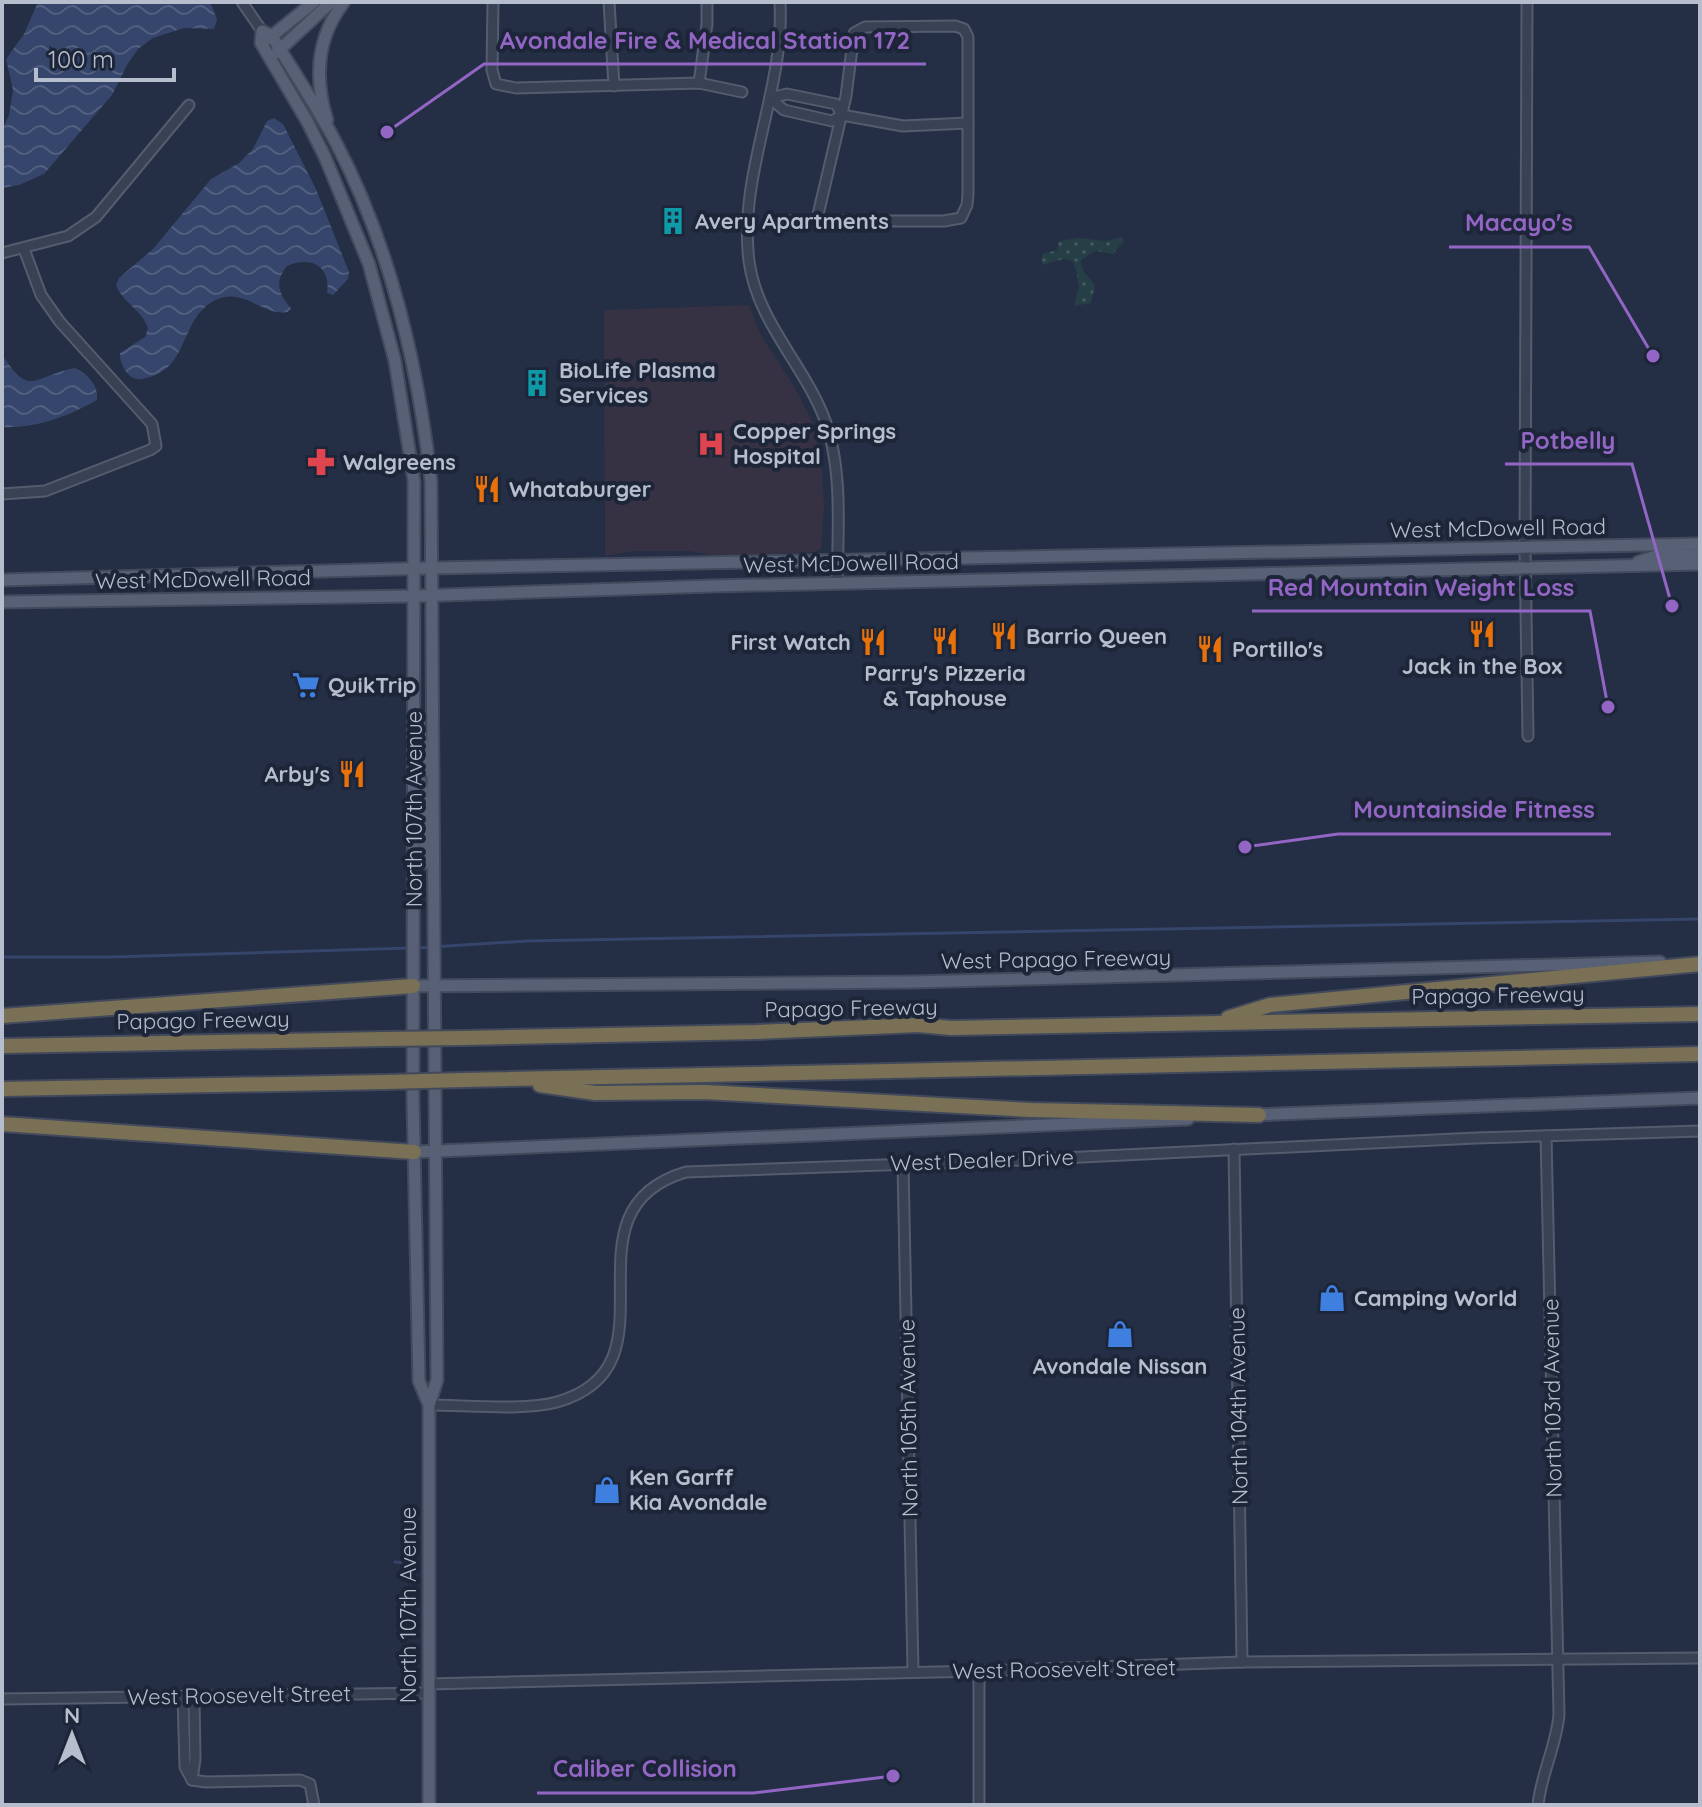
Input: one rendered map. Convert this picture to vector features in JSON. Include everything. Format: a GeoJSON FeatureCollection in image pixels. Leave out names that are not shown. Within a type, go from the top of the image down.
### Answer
{"type":"FeatureCollection","features":[{"type":"Feature","properties":{"kind":"highway"},"geometry":{"type":"LineString","coordinates":[[1215,1023],[1270,1005],[1700,963]]}},
{"type":"Feature","properties":{"kind":"highway"},"geometry":{"type":"LineString","coordinates":[[2,1016],[413,986]]}},
{"type":"Feature","properties":{"kind":"highway","name":"Papago Freeway"},"geometry":{"type":"LineString","coordinates":[[2,1046],[757,1032],[918,1025],[967,1028],[1700,1014]]}},
{"type":"Feature","properties":{"kind":"highway"},"geometry":{"type":"LineString","coordinates":[[1652,1054],[1700,1064]]}},
{"type":"Feature","properties":{"kind":"highway"},"geometry":{"type":"LineString","coordinates":[[2,1089],[1700,1054]]}},
{"type":"Feature","properties":{"kind":"highway"},"geometry":{"type":"LineString","coordinates":[[496,1079],[595,1093],[704,1092],[1031,1110],[1259,1115]]}},
{"type":"Feature","properties":{"kind":"highway"},"geometry":{"type":"LineString","coordinates":[[2,1124],[414,1152]]}},
{"type":"Feature","properties":{"kind":"main road"},"geometry":{"type":"LineString","coordinates":[[269,44],[314,2]]}},
{"type":"Feature","properties":{"kind":"main road"},"geometry":{"type":"LineString","coordinates":[[269,44],[331,2]]}},
{"type":"Feature","properties":{"kind":"main road"},"geometry":{"type":"LineString","coordinates":[[334,139],[319,90],[318,63],[326,32],[344,2]]}},
{"type":"Feature","properties":{"kind":"main road","name":"North 107th Avenue"},"geometry":{"type":"LineString","coordinates":[[269,44],[334,139],[389,273],[408,344],[430,469],[437,1380],[429,1405],[429,1805]]}},
{"type":"Feature","properties":{"kind":"main road","name":"North 107th Avenue"},"geometry":{"type":"LineString","coordinates":[[269,44],[337,184],[369,264],[395,361],[414,481],[414,1152],[419,1381],[429,1405]]}},
{"type":"Feature","properties":{"kind":"main road"},"geometry":{"type":"LineString","coordinates":[[337,184],[352,177]]}},
{"type":"Feature","properties":{"kind":"main road","name":"West McDowell Road"},"geometry":{"type":"LineString","coordinates":[[2,580],[433,568],[1700,544]]}},
{"type":"Feature","properties":{"kind":"main road"},"geometry":{"type":"LineString","coordinates":[[1622,566],[1659,555],[1700,555]]}},
{"type":"Feature","properties":{"kind":"main road","name":"West McDowell Road"},"geometry":{"type":"LineString","coordinates":[[2,602],[433,596],[712,586],[1700,564]]}},
{"type":"Feature","properties":{"kind":"main road"},"geometry":{"type":"LineString","coordinates":[[415,708],[422,726],[424,766],[433,774]]}},
{"type":"Feature","properties":{"kind":"main road"},"geometry":{"type":"LineString","coordinates":[[414,775],[422,788],[426,870],[433,877]]}},
{"type":"Feature","properties":{"kind":"main road","name":"West Papago Freeway"},"geometry":{"type":"LineString","coordinates":[[413,986],[898,982],[1700,963]]}},
{"type":"Feature","properties":{"kind":"main road"},"geometry":{"type":"LineString","coordinates":[[414,1152],[1700,1098]]}},
{"type":"Feature","properties":{"kind":"street"},"geometry":{"type":"LineString","coordinates":[[242,2],[269,44]]}},
{"type":"Feature","properties":{"kind":"street"},"geometry":{"type":"LineString","coordinates":[[493,2],[492,70],[496,84],[516,88],[699,83],[742,92]]}},
{"type":"Feature","properties":{"kind":"street"},"geometry":{"type":"LineString","coordinates":[[609,2],[614,86]]}},
{"type":"Feature","properties":{"kind":"street"},"geometry":{"type":"LineString","coordinates":[[699,83],[707,2]]}},
{"type":"Feature","properties":{"kind":"street"},"geometry":{"type":"LineString","coordinates":[[780,2],[779,47],[749,195],[749,259],[766,316],[807,384],[827,430],[836,490],[837,584]]}},
{"type":"Feature","properties":{"kind":"street"},"geometry":{"type":"LineString","coordinates":[[1527,2],[1525,548],[1528,736]]}},
{"type":"Feature","properties":{"kind":"street"},"geometry":{"type":"LineString","coordinates":[[778,221],[816,223],[944,221],[961,218],[968,194],[968,37],[964,29],[955,26],[865,27],[854,33],[842,115],[816,223]]}},
{"type":"Feature","properties":{"kind":"street"},"geometry":{"type":"LineString","coordinates":[[770,98],[787,94],[836,104],[842,115]]}},
{"type":"Feature","properties":{"kind":"street"},"geometry":{"type":"LineString","coordinates":[[770,98],[784,110],[832,121],[842,115],[903,126],[968,123]]}},
{"type":"Feature","properties":{"kind":"street"},"geometry":{"type":"LineString","coordinates":[[809,116],[813,99]]}},
{"type":"Feature","properties":{"kind":"street"},"geometry":{"type":"LineString","coordinates":[[2,253],[68,236],[96,217],[189,105]]}},
{"type":"Feature","properties":{"kind":"street"},"geometry":{"type":"LineString","coordinates":[[2,494],[45,491],[156,446],[152,424],[60,322],[41,295],[24,249]]}},
{"type":"Feature","properties":{"kind":"street","name":"West Dealer Drive"},"geometry":{"type":"LineString","coordinates":[[429,1405],[544,1405],[567,1399],[593,1385],[613,1360],[618,1344],[621,1318],[620,1245],[627,1218],[642,1197],[664,1180],[686,1172],[1700,1131]]}},
{"type":"Feature","properties":{"kind":"street","name":"North 103rd Avenue"},"geometry":{"type":"LineString","coordinates":[[1538,1805],[1539,1792],[1557,1735],[1559,1660],[1546,1136]]}},
{"type":"Feature","properties":{"kind":"street","name":"North 104th Avenue"},"geometry":{"type":"LineString","coordinates":[[1234,1149],[1242,1662]]}},
{"type":"Feature","properties":{"kind":"street","name":"North 105th Avenue"},"geometry":{"type":"LineString","coordinates":[[903,1163],[913,1672]]}},
{"type":"Feature","properties":{"kind":"street","name":"West Roosevelt Street"},"geometry":{"type":"LineString","coordinates":[[2,1699],[194,1696],[1242,1662],[1700,1658]]}},
{"type":"Feature","properties":{"kind":"street"},"geometry":{"type":"LineString","coordinates":[[979,1671],[979,1805]]}},
{"type":"Feature","properties":{"kind":"street"},"geometry":{"type":"LineString","coordinates":[[183,1696],[190,1753]]}},
{"type":"Feature","properties":{"kind":"street"},"geometry":{"type":"LineString","coordinates":[[194,1696],[190,1753],[185,1767],[192,1780],[300,1780],[310,1784],[314,1805]]}},
{"type":"Feature","properties":{"kind":"shaded area"},"geometry":{"type":"Polygon","coordinates":[[[1122,237],[1124,241],[1113,254],[1094,252],[1081,261],[1082,269],[1095,285],[1091,303],[1074,306],[1079,288],[1072,261],[1063,259],[1042,265],[1042,254],[1057,250],[1059,241],[1079,238],[1106,241],[1122,237]]]}},
{"type":"Feature","properties":{"kind":"shaded area","name":"Copper Springs Hospital"},"geometry":{"type":"Polygon","coordinates":[[[749,305],[760,333],[813,423],[822,464],[824,507],[821,549],[814,552],[722,556],[688,551],[634,551],[605,556],[604,310],[749,305]]]}},
{"type":"Feature","properties":{"kind":"water"},"geometry":{"type":"Polygon","coordinates":[[[38,2],[210,2],[217,19],[214,29],[184,28],[153,38],[138,49],[112,95],[44,174],[19,185],[2,188],[2,130],[9,115],[13,90],[6,59],[24,34],[38,2]]]}},
{"type":"Feature","properties":{"kind":"water"},"geometry":{"type":"Polygon","coordinates":[[[274,118],[283,124],[316,189],[349,272],[348,279],[333,295],[327,293],[326,276],[317,265],[304,262],[287,266],[279,283],[283,298],[291,308],[288,312],[270,310],[237,297],[218,299],[197,317],[171,364],[160,373],[133,378],[124,368],[120,353],[145,337],[148,328],[119,291],[116,285],[119,278],[153,249],[211,179],[239,163],[253,149],[267,121],[274,118]]]}},
{"type":"Feature","properties":{"kind":"water"},"geometry":{"type":"Polygon","coordinates":[[[2,354],[11,368],[26,380],[33,381],[75,368],[91,381],[97,400],[51,420],[27,426],[2,427],[2,354]]]}},
{"type":"Feature","properties":{"kind":"waterway"},"geometry":{"type":"LineString","coordinates":[[1574,581],[1575,597]]}},
{"type":"Feature","properties":{"kind":"waterway"},"geometry":{"type":"LineString","coordinates":[[416,948],[527,941],[1700,919]]}},
{"type":"Feature","properties":{"kind":"waterway"},"geometry":{"type":"LineString","coordinates":[[2,957],[112,957],[409,948]]}},
{"type":"Feature","properties":{"kind":"waterway"},"geometry":{"type":"LineString","coordinates":[[395,1562],[408,1563]]}},
{"type":"Feature","properties":{"kind":"place","name":"Avondale Fire & Medical Station 172"},"geometry":{"type":"Point","coordinates":[387,132]}},
{"type":"Feature","properties":{"kind":"place","name":"Avery Apartments"},"geometry":{"type":"Point","coordinates":[673,221]}},
{"type":"Feature","properties":{"kind":"place","name":"Macayo's"},"geometry":{"type":"Point","coordinates":[1653,356]}},
{"type":"Feature","properties":{"kind":"place","name":"BioLife Plasma Services"},"geometry":{"type":"Point","coordinates":[537,383]}},
{"type":"Feature","properties":{"kind":"place","name":"Copper Springs Hospital"},"geometry":{"type":"Point","coordinates":[711,444]}},
{"type":"Feature","properties":{"kind":"place","name":"Walgreens"},"geometry":{"type":"Point","coordinates":[321,462]}},
{"type":"Feature","properties":{"kind":"place","name":"Whataburger"},"geometry":{"type":"Point","coordinates":[487,489]}},
{"type":"Feature","properties":{"kind":"place","name":"Potbelly"},"geometry":{"type":"Point","coordinates":[1672,606]}},
{"type":"Feature","properties":{"kind":"place","name":"Jack in the Box"},"geometry":{"type":"Point","coordinates":[1482,634]}},
{"type":"Feature","properties":{"kind":"place","name":"Barrio Queen"},"geometry":{"type":"Point","coordinates":[1004,636]}},
{"type":"Feature","properties":{"kind":"place","name":"Parry's Pizzeria & Taphouse"},"geometry":{"type":"Point","coordinates":[945,641]}},
{"type":"Feature","properties":{"kind":"place","name":"First Watch"},"geometry":{"type":"Point","coordinates":[873,642]}},
{"type":"Feature","properties":{"kind":"place","name":"Portillo's"},"geometry":{"type":"Point","coordinates":[1210,649]}},
{"type":"Feature","properties":{"kind":"place","name":"QuikTrip"},"geometry":{"type":"Point","coordinates":[306,685]}},
{"type":"Feature","properties":{"kind":"place","name":"Red Mountain Weight Loss"},"geometry":{"type":"Point","coordinates":[1608,707]}},
{"type":"Feature","properties":{"kind":"place","name":"Arby's"},"geometry":{"type":"Point","coordinates":[352,774]}},
{"type":"Feature","properties":{"kind":"place","name":"Mountainside Fitness"},"geometry":{"type":"Point","coordinates":[1245,847]}},
{"type":"Feature","properties":{"kind":"place","name":"Camping World"},"geometry":{"type":"Point","coordinates":[1332,1298]}},
{"type":"Feature","properties":{"kind":"place","name":"Avondale Nissan"},"geometry":{"type":"Point","coordinates":[1120,1334]}},
{"type":"Feature","properties":{"kind":"place","name":"Ken Garff Kia Avondale"},"geometry":{"type":"Point","coordinates":[607,1490]}},
{"type":"Feature","properties":{"kind":"place","name":"Caliber Collision"},"geometry":{"type":"Point","coordinates":[893,1776]}}]}
